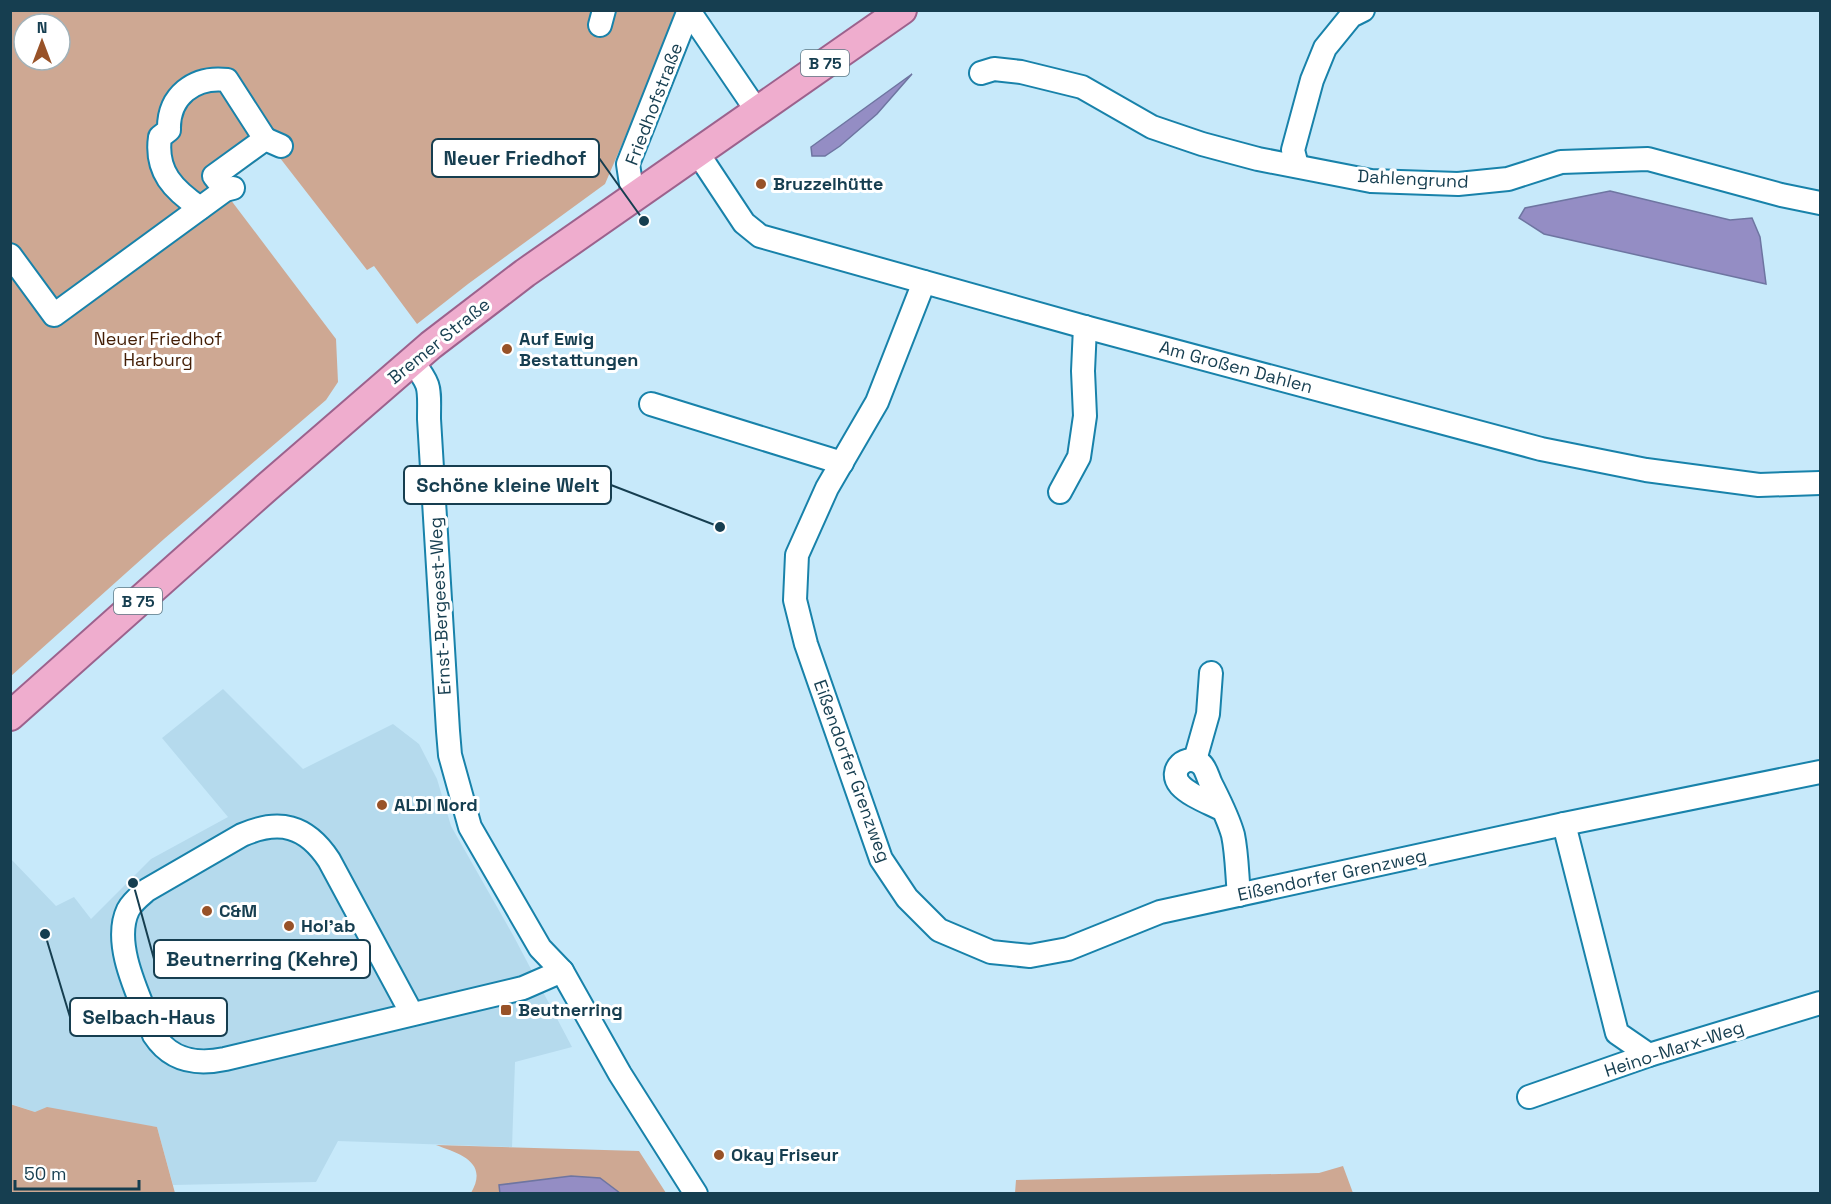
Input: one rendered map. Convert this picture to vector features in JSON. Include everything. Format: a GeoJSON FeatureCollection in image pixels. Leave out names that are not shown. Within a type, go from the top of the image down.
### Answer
{"type":"FeatureCollection","features":[{"type":"Feature","properties":{"kind":"main road","name":"Bremer Straße"},"geometry":{"type":"LineString","coordinates":[[10,716],[257,495],[412,361],[525,273],[902,10]]}},
{"type":"Feature","properties":{"kind":"street"},"geometry":{"type":"LineString","coordinates":[[1297,166],[1293,150],[1312,80],[1325,48],[1351,16],[1363,10]]}},
{"type":"Feature","properties":{"kind":"street","name":"Friedhofstraße"},"geometry":{"type":"LineString","coordinates":[[689,11],[757,111]]}},
{"type":"Feature","properties":{"kind":"street","name":"Friedhofstraße"},"geometry":{"type":"LineString","coordinates":[[633,197],[628,164],[689,11]]}},
{"type":"Feature","properties":{"kind":"street","name":"Dahlengrund"},"geometry":{"type":"LineString","coordinates":[[981,73],[994,69],[1021,72],[1082,87],[1152,127],[1202,144],[1258,159],[1371,181],[1458,184],[1508,179],[1561,162],[1648,159],[1782,195],[1821,203]]}},
{"type":"Feature","properties":{"kind":"street"},"geometry":{"type":"LineString","coordinates":[[10,255],[54,315],[229,189],[214,176],[273,143],[227,80],[211,78],[191,85],[174,102],[168,119],[169,130],[160,137],[158,153],[164,172],[182,195],[200,208]]}},
{"type":"Feature","properties":{"kind":"street","name":"Am Großen Dahlen"},"geometry":{"type":"LineString","coordinates":[[697,152],[744,223],[760,236],[1085,327],[1540,449],[1646,470],[1759,485],[1821,483]]}},
{"type":"Feature","properties":{"kind":"street","name":"Eißendorfer Grenzweg"},"geometry":{"type":"LineString","coordinates":[[924,282],[877,402],[827,488],[797,555],[795,600],[806,644],[881,859],[907,898],[939,930],[991,952],[1030,956],[1068,949],[1160,912],[1564,824],[1821,772]]}},
{"type":"Feature","properties":{"kind":"street"},"geometry":{"type":"LineString","coordinates":[[1060,492],[1079,457],[1085,416],[1083,371],[1085,327]]}},
{"type":"Feature","properties":{"kind":"street","name":"Ernst-Bergeest-Weg"},"geometry":{"type":"LineString","coordinates":[[412,361],[427,381],[429,389],[447,724],[450,755],[458,783],[478,808],[553,941],[562,971],[620,1074],[696,1194]]}},
{"type":"Feature","properties":{"kind":"street"},"geometry":{"type":"LineString","coordinates":[[651,404],[842,463]]}},
{"type":"Feature","properties":{"kind":"street"},"geometry":{"type":"LineString","coordinates":[[1211,673],[1208,714],[1195,760],[1202,765],[1233,836],[1239,895]]}},
{"type":"Feature","properties":{"kind":"street"},"geometry":{"type":"LineString","coordinates":[[1564,824],[1617,1033],[1649,1055]]}},
{"type":"Feature","properties":{"kind":"street"},"geometry":{"type":"LineString","coordinates":[[412,1014],[329,860],[312,838],[297,830],[271,826],[242,835],[147,890],[136,899],[125,917],[123,939],[125,956],[154,1035],[166,1050],[184,1060],[208,1063],[523,988],[562,971]]}},
{"type":"Feature","properties":{"kind":"street","name":"Heino-Marx-Weg"},"geometry":{"type":"LineString","coordinates":[[1529,1097],[1649,1055],[1821,1003]]}},
{"type":"Feature","properties":{"kind":"shaded area"},"geometry":{"type":"Polygon","coordinates":[[[912,74],[877,114],[840,146],[825,156],[812,156],[811,147],[912,74]]]}},
{"type":"Feature","properties":{"kind":"shaded area"},"geometry":{"type":"Polygon","coordinates":[[[1610,191],[1730,220],[1752,218],[1760,237],[1766,284],[1544,234],[1519,218],[1525,208],[1610,191]]]}},
{"type":"Feature","properties":{"kind":"shaded area"},"geometry":{"type":"Polygon","coordinates":[[[223,689],[303,769],[393,724],[419,744],[437,779],[451,826],[513,935],[572,1047],[515,1062],[512,1147],[338,1141],[316,1182],[173,1185],[157,1127],[35,1112],[11,1104],[10,858],[56,906],[74,897],[91,919],[151,859],[228,817],[162,738],[223,689]]]}},
{"type":"Feature","properties":{"kind":"shaded area"},"geometry":{"type":"Polygon","coordinates":[[[571,1176],[600,1178],[620,1193],[624,1193],[500,1194],[499,1185],[571,1176]]]}},
{"type":"Feature","properties":{"kind":"green space","name":"Neuer Friedhof Harburg"},"geometry":{"type":"Polygon","coordinates":[[[11,11],[679,11],[605,184],[417,324],[374,266],[367,270],[273,149],[221,187],[336,339],[338,382],[326,400],[164,539],[11,676],[11,11]]]}},
{"type":"Feature","properties":{"kind":"green space"},"geometry":{"type":"Polygon","coordinates":[[[10,1104],[35,1112],[47,1107],[157,1127],[175,1193],[11,1193],[10,1104]]]}},
{"type":"Feature","properties":{"kind":"green space"},"geometry":{"type":"Polygon","coordinates":[[[436,1145],[639,1151],[666,1193],[471,1193],[476,1182],[474,1167],[462,1156],[436,1145]]]}},
{"type":"Feature","properties":{"kind":"green space"},"geometry":{"type":"Polygon","coordinates":[[[1343,1166],[1353,1193],[1015,1193],[1016,1180],[1319,1173],[1343,1166]]]}},
{"type":"Feature","properties":{"kind":"place","name":"Bruzzelhütte"},"geometry":{"type":"Point","coordinates":[761,184]}},
{"type":"Feature","properties":{"kind":"place","name":"Neuer Friedhof"},"geometry":{"type":"Point","coordinates":[644,221]}},
{"type":"Feature","properties":{"kind":"place","name":"Auf Ewig Bestattungen"},"geometry":{"type":"Point","coordinates":[507,349]}},
{"type":"Feature","properties":{"kind":"place","name":"Schöne kleine Welt"},"geometry":{"type":"Point","coordinates":[720,527]}},
{"type":"Feature","properties":{"kind":"place","name":"ALDI Nord"},"geometry":{"type":"Point","coordinates":[382,805]}},
{"type":"Feature","properties":{"kind":"place","name":"Beutnerring (Kehre)"},"geometry":{"type":"Point","coordinates":[133,883]}},
{"type":"Feature","properties":{"kind":"place","name":"C&M"},"geometry":{"type":"Point","coordinates":[207,911]}},
{"type":"Feature","properties":{"kind":"place","name":"Hol'ab"},"geometry":{"type":"Point","coordinates":[289,926]}},
{"type":"Feature","properties":{"kind":"place","name":"Selbach-Haus"},"geometry":{"type":"Point","coordinates":[45,934]}},
{"type":"Feature","properties":{"kind":"place","name":"Beutnerring"},"geometry":{"type":"Point","coordinates":[506,1010]}},
{"type":"Feature","properties":{"kind":"place","name":"Okay Friseur"},"geometry":{"type":"Point","coordinates":[719,1155]}}]}
